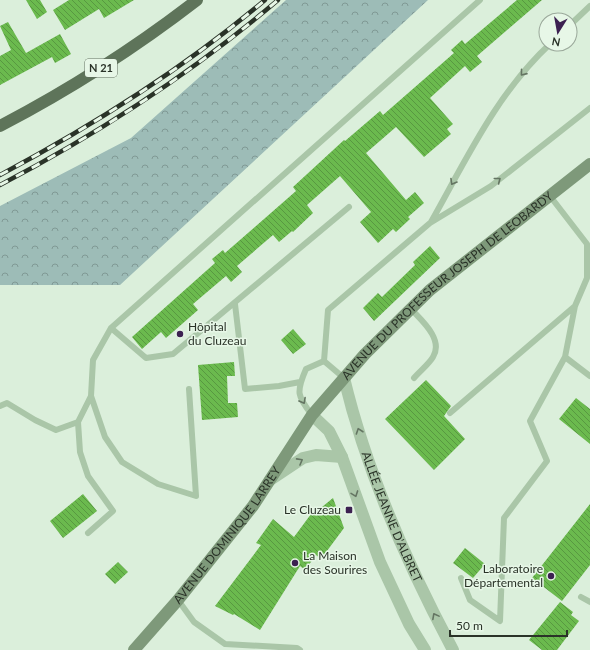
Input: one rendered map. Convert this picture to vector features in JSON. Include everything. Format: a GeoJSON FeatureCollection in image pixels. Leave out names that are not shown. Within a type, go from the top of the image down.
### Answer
{"type":"FeatureCollection","features":[{"type":"Feature","properties":{"kind":"main road","name":"N 21"},"geometry":{"type":"LineString","coordinates":[[0,126],[35,108],[99,70],[197,0]]}},
{"type":"Feature","properties":{"kind":"main road","name":"AVENUE DU PROFESSEUR JOSEPH DE LEOBARDY"},"geometry":{"type":"LineString","coordinates":[[312,415],[365,354],[430,290],[590,164]]}},
{"type":"Feature","properties":{"kind":"main road","name":"AVENUE DOMINIQUE LARREY"},"geometry":{"type":"LineString","coordinates":[[134,650],[178,600],[252,506],[267,481],[312,415]]}},
{"type":"Feature","properties":{"kind":"street","name":"ALLÉE JEANNE D'ALBRET"},"geometry":{"type":"LineString","coordinates":[[344,378],[351,406],[388,516],[421,590],[453,650]]}},
{"type":"Feature","properties":{"kind":"street","name":"ALLÉE JEANNE D'ALBRET"},"geometry":{"type":"LineString","coordinates":[[312,415],[329,431],[342,457],[380,562],[409,624],[425,650]]}},
{"type":"Feature","properties":{"kind":"street"},"geometry":{"type":"LineString","coordinates":[[267,481],[303,458],[316,455],[342,457]]}},
{"type":"Feature","properties":{"kind":"lane"},"geometry":{"type":"LineString","coordinates":[[189,389],[196,496],[158,484],[122,462],[105,437],[91,396],[93,360],[111,328],[480,0]]}},
{"type":"Feature","properties":{"kind":"lane"},"geometry":{"type":"LineString","coordinates":[[578,17],[590,6]]}},
{"type":"Feature","properties":{"kind":"lane"},"geometry":{"type":"LineString","coordinates":[[430,223],[497,105],[540,52]]}},
{"type":"Feature","properties":{"kind":"lane"},"geometry":{"type":"LineString","coordinates":[[324,361],[328,310],[430,223],[491,186],[590,108]]}},
{"type":"Feature","properties":{"kind":"lane"},"geometry":{"type":"LineString","coordinates":[[461,578],[470,600],[500,621],[504,518],[547,461],[530,420],[565,357],[575,306],[587,278],[588,244],[550,196]]}},
{"type":"Feature","properties":{"kind":"lane"},"geometry":{"type":"LineString","coordinates":[[111,328],[146,358],[173,354],[235,304],[349,207]]}},
{"type":"Feature","properties":{"kind":"lane"},"geometry":{"type":"LineString","coordinates":[[235,304],[245,389],[279,386],[300,382]]}},
{"type":"Feature","properties":{"kind":"lane"},"geometry":{"type":"LineString","coordinates":[[450,414],[575,306]]}},
{"type":"Feature","properties":{"kind":"lane"},"geometry":{"type":"LineString","coordinates":[[411,309],[430,330],[436,343],[434,356],[414,378]]}},
{"type":"Feature","properties":{"kind":"lane"},"geometry":{"type":"LineString","coordinates":[[565,357],[590,376]]}},
{"type":"Feature","properties":{"kind":"lane"},"geometry":{"type":"LineString","coordinates":[[324,361],[344,378]]}},
{"type":"Feature","properties":{"kind":"lane"},"geometry":{"type":"LineString","coordinates":[[312,415],[301,401],[298,391],[300,382],[306,369],[324,361]]}},
{"type":"Feature","properties":{"kind":"lane"},"geometry":{"type":"LineString","coordinates":[[88,533],[113,511],[88,476],[80,452],[78,422],[91,396]]}},
{"type":"Feature","properties":{"kind":"lane"},"geometry":{"type":"LineString","coordinates":[[0,406],[7,403],[34,420],[56,430],[78,422]]}},
{"type":"Feature","properties":{"kind":"lane"},"geometry":{"type":"LineString","coordinates":[[581,597],[590,602]]}},
{"type":"Feature","properties":{"kind":"lane"},"geometry":{"type":"LineString","coordinates":[[178,600],[194,622],[225,644],[297,648],[300,650]]}},
{"type":"Feature","properties":{"kind":"green space"},"geometry":{"type":"Polygon","coordinates":[[[286,0],[428,0],[120,285],[0,285],[0,206],[131,138],[286,0]]]}},
{"type":"Feature","properties":{"kind":"building"},"geometry":{"type":"Polygon","coordinates":[[[26,0],[40,0],[47,12],[37,19],[26,0]]]}},
{"type":"Feature","properties":{"kind":"building"},"geometry":{"type":"Polygon","coordinates":[[[69,0],[134,0],[104,18],[99,9],[65,30],[53,10],[69,0]]]}},
{"type":"Feature","properties":{"kind":"building"},"geometry":{"type":"Polygon","coordinates":[[[517,0],[542,0],[477,56],[482,62],[470,72],[465,66],[430,98],[453,124],[447,129],[451,134],[424,157],[396,127],[366,153],[406,200],[415,192],[424,203],[408,217],[410,219],[396,232],[393,229],[378,243],[360,222],[371,212],[340,176],[307,205],[313,213],[293,232],[292,231],[279,242],[273,235],[237,266],[242,272],[231,282],[226,276],[193,304],[198,310],[166,338],[161,332],[142,349],[132,337],[215,263],[212,259],[223,250],[225,253],[296,191],[293,187],[344,140],[345,141],[380,111],[383,115],[454,53],[451,50],[462,40],[465,44],[517,0]]]}},
{"type":"Feature","properties":{"kind":"building"},"geometry":{"type":"Polygon","coordinates":[[[8,22],[26,53],[60,34],[71,54],[55,63],[52,57],[0,85],[0,56],[11,50],[0,26],[8,22]]]}},
{"type":"Feature","properties":{"kind":"building"},"geometry":{"type":"Polygon","coordinates":[[[430,246],[440,258],[374,321],[363,308],[378,293],[382,297],[415,265],[413,262],[430,246]]]}},
{"type":"Feature","properties":{"kind":"building"},"geometry":{"type":"Polygon","coordinates":[[[293,329],[306,344],[293,354],[281,340],[293,329]]]}},
{"type":"Feature","properties":{"kind":"building"},"geometry":{"type":"Polygon","coordinates":[[[234,362],[235,376],[227,376],[228,403],[237,403],[238,417],[202,420],[198,365],[234,362]]]}},
{"type":"Feature","properties":{"kind":"building"},"geometry":{"type":"Polygon","coordinates":[[[426,380],[451,406],[444,416],[465,439],[434,470],[385,419],[426,380]]]}},
{"type":"Feature","properties":{"kind":"building"},"geometry":{"type":"Polygon","coordinates":[[[576,398],[590,409],[590,444],[559,419],[576,398]]]}},
{"type":"Feature","properties":{"kind":"building"},"geometry":{"type":"Polygon","coordinates":[[[83,494],[97,511],[63,538],[50,521],[83,494]]]}},
{"type":"Feature","properties":{"kind":"building","name":"La Maison des Sourires"},"geometry":{"type":"Polygon","coordinates":[[[333,498],[344,528],[321,559],[316,555],[305,570],[300,566],[260,630],[234,614],[233,615],[215,606],[261,545],[256,543],[273,519],[294,537],[314,510],[322,507],[333,498]]]}},
{"type":"Feature","properties":{"kind":"building","name":"Laboratoire Départemental"},"geometry":{"type":"Polygon","coordinates":[[[590,504],[590,565],[562,601],[532,578],[590,504]]]}},
{"type":"Feature","properties":{"kind":"building"},"geometry":{"type":"Polygon","coordinates":[[[465,548],[485,564],[473,578],[453,563],[465,548]]]}},
{"type":"Feature","properties":{"kind":"building"},"geometry":{"type":"Polygon","coordinates":[[[118,562],[128,572],[115,584],[105,574],[118,562]]]}},
{"type":"Feature","properties":{"kind":"building"},"geometry":{"type":"Polygon","coordinates":[[[560,602],[573,612],[571,615],[579,621],[557,650],[542,650],[529,640],[560,602]]]}},
{"type":"Feature","properties":{"kind":"railway"},"geometry":{"type":"LineString","coordinates":[[0,175],[70,136],[137,95],[170,73],[265,0]]}},
{"type":"Feature","properties":{"kind":"railway"},"geometry":{"type":"LineString","coordinates":[[0,185],[74,144],[144,100],[212,53],[278,0]]}},
{"type":"Feature","properties":{"kind":"place","name":"Hôpital du Cluzeau"},"geometry":{"type":"Point","coordinates":[180,334]}},
{"type":"Feature","properties":{"kind":"place","name":"Le Cluzeau"},"geometry":{"type":"Point","coordinates":[349,510]}},
{"type":"Feature","properties":{"kind":"place","name":"La Maison des Sourires"},"geometry":{"type":"Point","coordinates":[295,563]}},
{"type":"Feature","properties":{"kind":"place","name":"Laboratoire Départemental"},"geometry":{"type":"Point","coordinates":[551,576]}}]}
